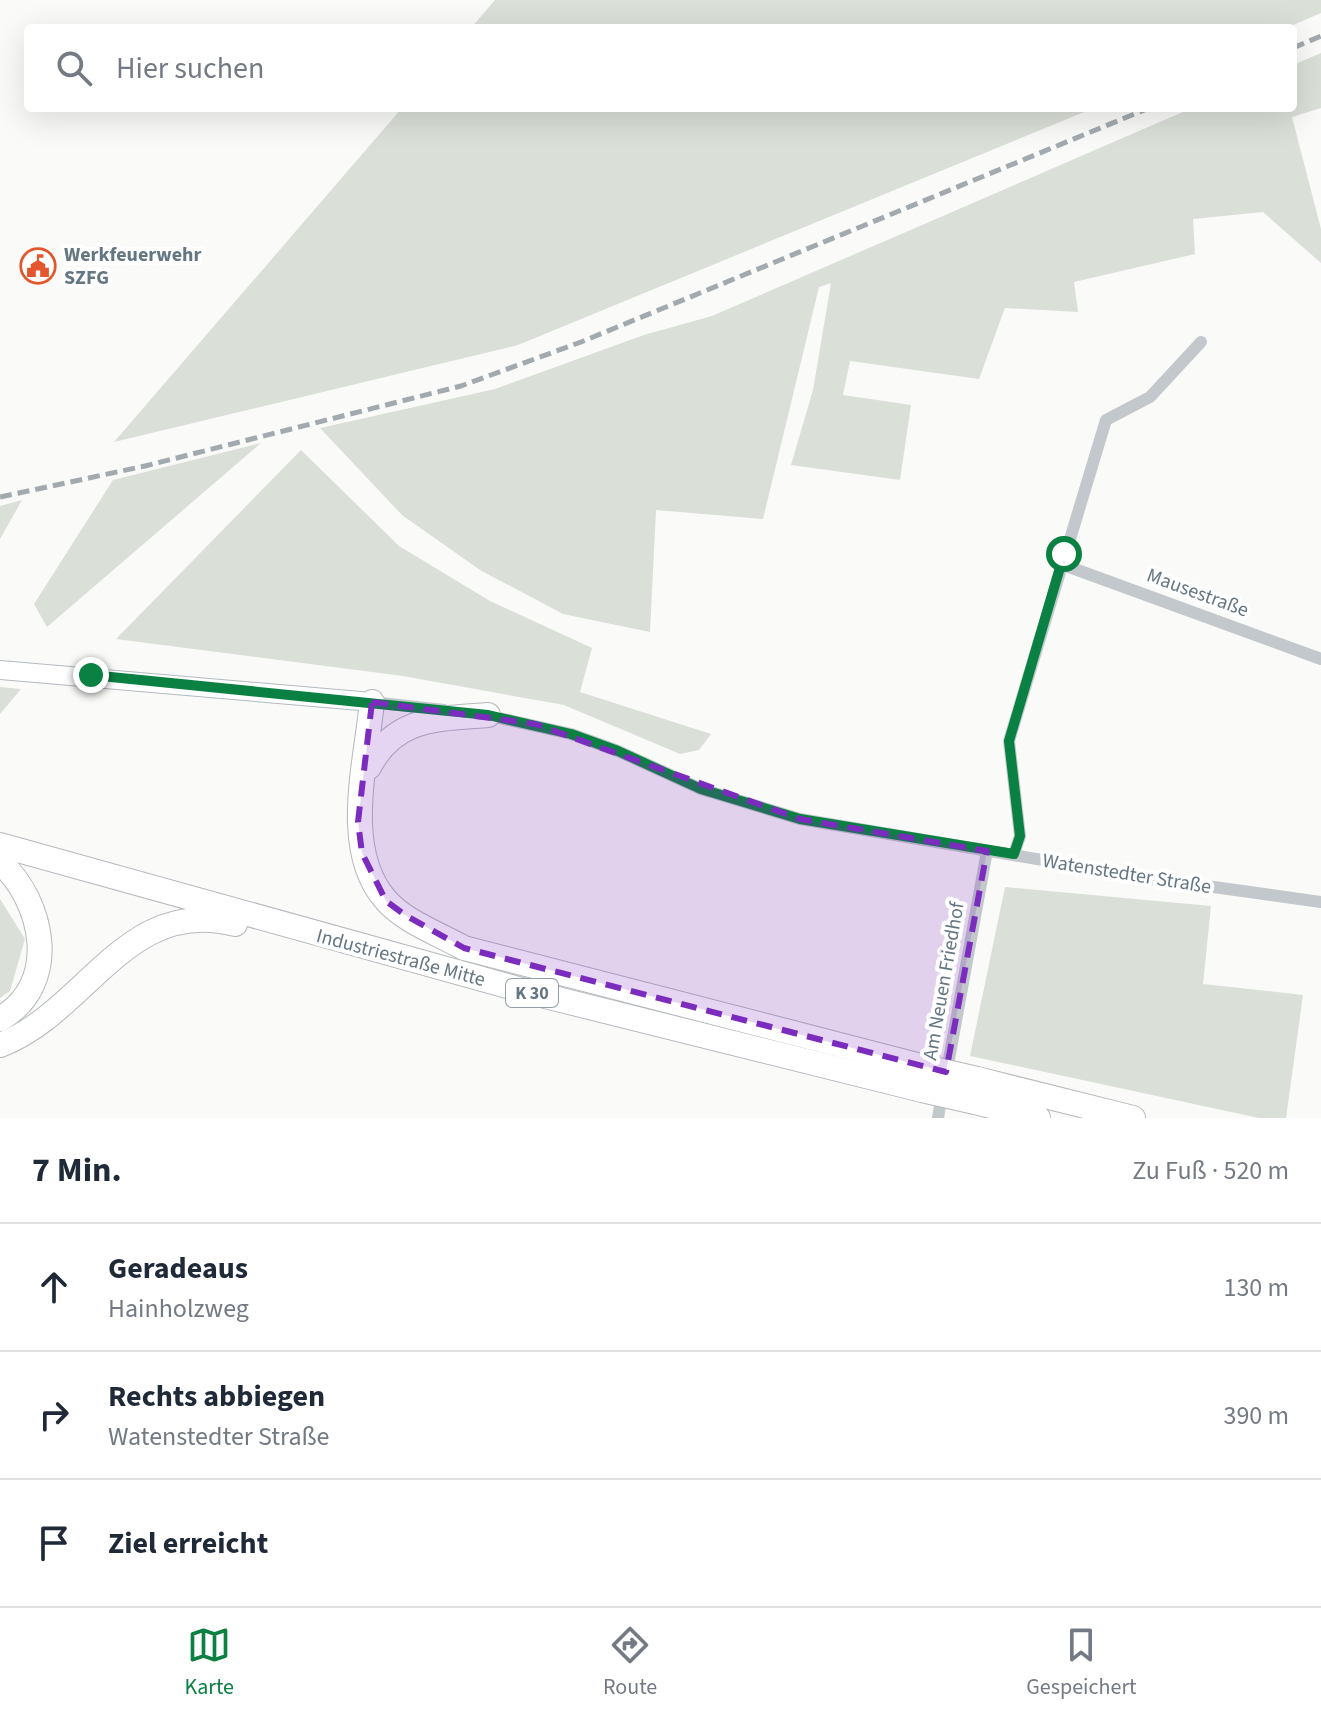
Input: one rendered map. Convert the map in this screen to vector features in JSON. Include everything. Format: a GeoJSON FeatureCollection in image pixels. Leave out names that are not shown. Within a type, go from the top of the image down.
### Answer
{"type":"FeatureCollection","features":[{"type":"Feature","properties":{"kind":"highway","name":"Industriestraße Mitte"},"geometry":{"type":"LineString","coordinates":[[372,702],[358,822],[362,853],[372,879],[386,901],[464,948],[924,1078]]}},
{"type":"Feature","properties":{"kind":"highway"},"geometry":{"type":"LineString","coordinates":[[366,773],[386,739],[405,728],[435,720],[488,715]]}},
{"type":"Feature","properties":{"kind":"highway","name":"Industriestraße Mitte"},"geometry":{"type":"LineString","coordinates":[[0,845],[529,992],[976,1090],[1133,1118]]}},
{"type":"Feature","properties":{"kind":"highway"},"geometry":{"type":"LineString","coordinates":[[0,862],[30,901],[40,936],[36,974],[20,1002],[0,1019]]}},
{"type":"Feature","properties":{"kind":"highway"},"geometry":{"type":"LineString","coordinates":[[0,1045],[35,1027],[122,950],[175,921],[208,920],[284,937],[340,940]]}},
{"type":"Feature","properties":{"kind":"highway","name":"Industriestraße Mitte"},"geometry":{"type":"LineString","coordinates":[[976,1090],[1038,1118]]}},
{"type":"Feature","properties":{"kind":"main road"},"geometry":{"type":"LineString","coordinates":[[0,656],[38,671]]}},
{"type":"Feature","properties":{"kind":"main road"},"geometry":{"type":"LineString","coordinates":[[0,670],[38,671]]}},
{"type":"Feature","properties":{"kind":"main road","name":"Watenstedter Straße"},"geometry":{"type":"LineString","coordinates":[[38,671],[372,702]]}},
{"type":"Feature","properties":{"kind":"street"},"geometry":{"type":"LineString","coordinates":[[1014,854],[1020,836],[1009,741],[1106,420],[1150,397],[1201,342]]}},
{"type":"Feature","properties":{"kind":"street","name":"Mausestraße"},"geometry":{"type":"LineString","coordinates":[[1061,564],[1321,659]]}},
{"type":"Feature","properties":{"kind":"street","name":"Watenstedter Straße"},"geometry":{"type":"LineString","coordinates":[[372,702],[488,715],[571,734],[618,751],[701,789],[800,819],[1149,878],[1321,902]]}},
{"type":"Feature","properties":{"kind":"street","name":"Am Neuen Friedhof"},"geometry":{"type":"LineString","coordinates":[[938,1118],[987,851]]}},
{"type":"Feature","properties":{"kind":"highlighted area"},"geometry":{"type":"Polygon","coordinates":[[[372,702],[535,724],[800,819],[987,851],[946,1072],[464,948],[405,915],[386,901],[362,853],[358,822],[372,702]]]}},
{"type":"Feature","properties":{"kind":"shaded area"},"geometry":{"type":"Polygon","coordinates":[[[495,0],[1321,0],[1321,13],[1295,24],[474,24],[495,0]]]}},
{"type":"Feature","properties":{"kind":"shaded area"},"geometry":{"type":"Polygon","coordinates":[[[1321,53],[1321,108],[1292,117],[1321,229],[1321,263],[1263,212],[1193,219],[1195,254],[1074,282],[1078,312],[1005,308],[979,379],[850,361],[843,395],[911,405],[900,480],[791,465],[813,390],[831,283],[819,287],[763,519],[656,510],[650,632],[563,614],[480,570],[402,515],[320,428],[495,389],[644,335],[712,316],[1183,112],[1297,112],[1297,63],[1321,53]]]}},
{"type":"Feature","properties":{"kind":"shaded area"},"geometry":{"type":"Polygon","coordinates":[[[399,112],[1084,112],[518,345],[114,442],[399,112]]]}},
{"type":"Feature","properties":{"kind":"shaded area"},"geometry":{"type":"Polygon","coordinates":[[[261,443],[47,627],[34,604],[113,480],[261,443]]]}},
{"type":"Feature","properties":{"kind":"shaded area"},"geometry":{"type":"Polygon","coordinates":[[[301,450],[399,546],[490,601],[592,648],[580,692],[711,734],[699,750],[680,754],[564,705],[403,676],[116,639],[301,450]]]}},
{"type":"Feature","properties":{"kind":"shaded area"},"geometry":{"type":"Polygon","coordinates":[[[22,500],[0,539],[0,506],[22,500]]]}},
{"type":"Feature","properties":{"kind":"shaded area"},"geometry":{"type":"Polygon","coordinates":[[[0,687],[21,689],[0,714],[0,687]]]}},
{"type":"Feature","properties":{"kind":"shaded area"},"geometry":{"type":"Polygon","coordinates":[[[1005,887],[1211,906],[1203,984],[1303,995],[1286,1118],[1259,1118],[970,1056],[1005,887]]]}},
{"type":"Feature","properties":{"kind":"shaded area"},"geometry":{"type":"Polygon","coordinates":[[[0,899],[25,939],[10,991],[0,998],[0,899]]]}},
{"type":"Feature","properties":{"kind":"railway"},"geometry":{"type":"LineString","coordinates":[[1297,46],[1321,36]]}},
{"type":"Feature","properties":{"kind":"railway"},"geometry":{"type":"LineString","coordinates":[[0,497],[145,466],[461,386],[581,342],[1139,112]]}},
{"type":"Feature","properties":{"kind":"place","name":"Werkfeuerwehr SZFG"},"geometry":{"type":"Point","coordinates":[38,266]}},
{"type":"Feature","properties":{"kind":"route"},"geometry":{"type":"LineString","coordinates":[[91,675],[488,715],[535,724],[618,751],[701,789],[800,819],[1014,854],[1020,836],[1009,741],[1064,554]]}}]}
